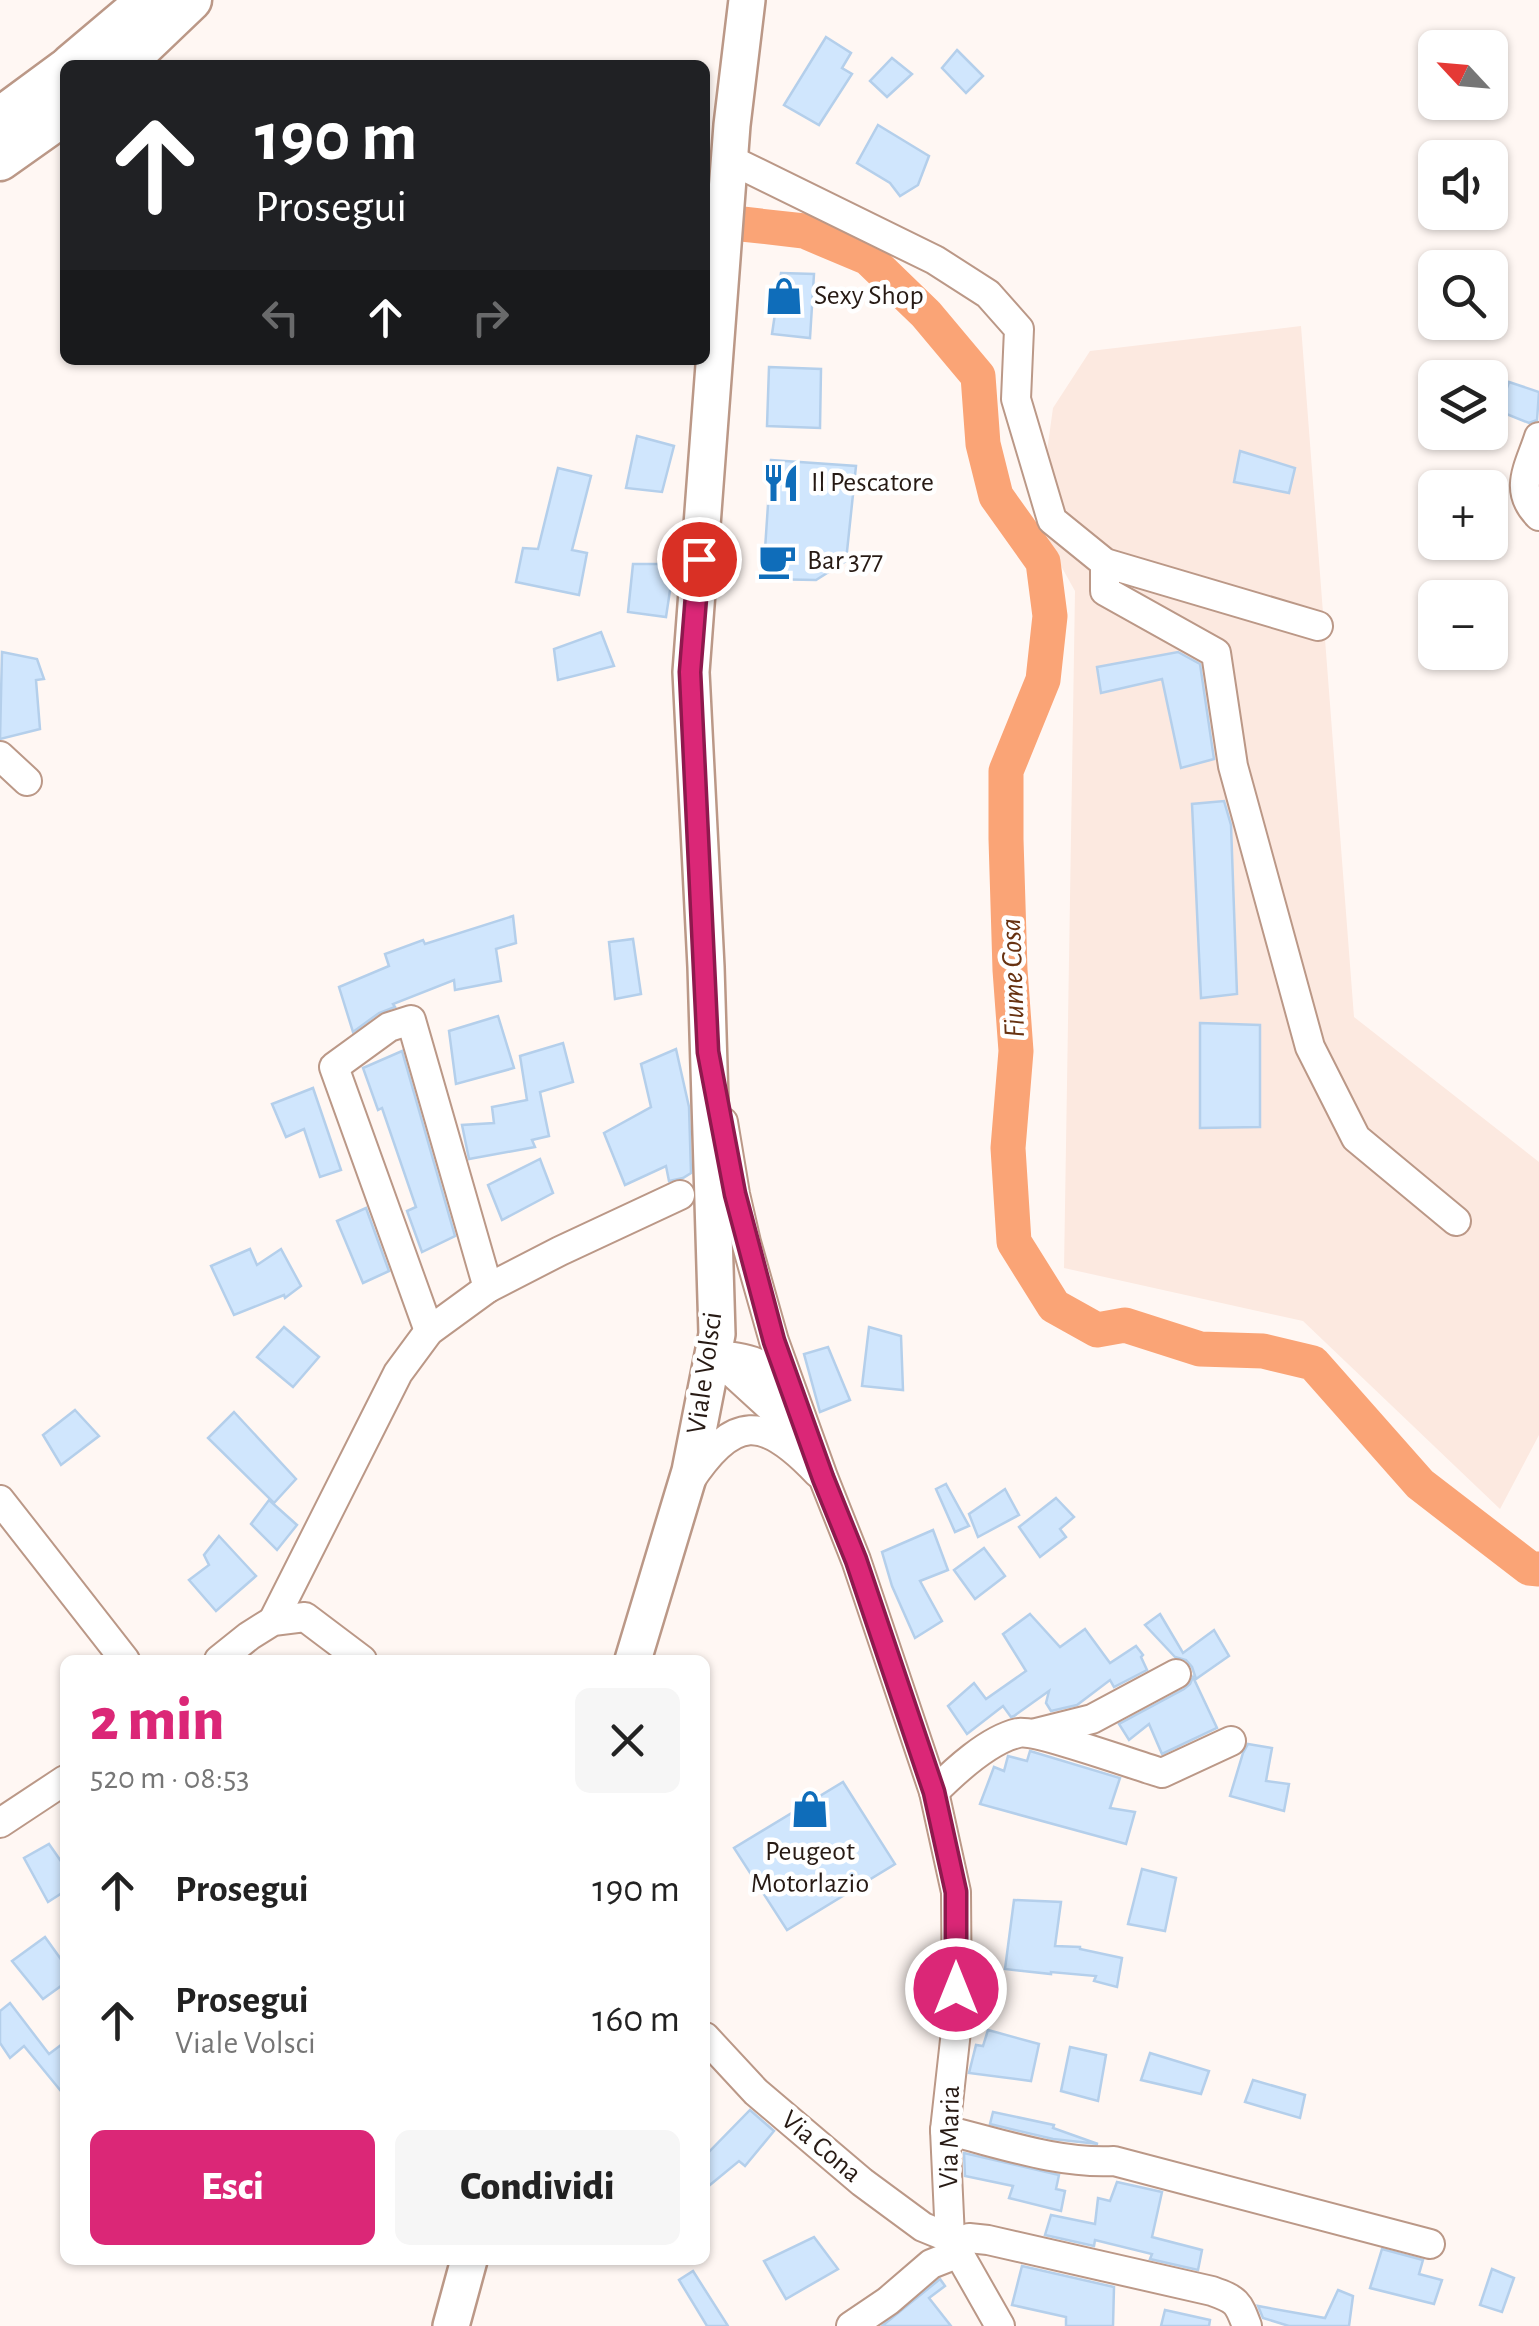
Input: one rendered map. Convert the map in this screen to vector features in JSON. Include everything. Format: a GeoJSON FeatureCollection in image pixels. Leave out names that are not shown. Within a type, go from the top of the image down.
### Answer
{"type":"FeatureCollection","features":[{"type":"Feature","properties":{"kind":"highway"},"geometry":{"type":"LineString","coordinates":[[77,60],[148,0]]}},
{"type":"Feature","properties":{"kind":"highway"},"geometry":{"type":"LineString","coordinates":[[128,60],[190,0]]}},
{"type":"Feature","properties":{"kind":"highway"},"geometry":{"type":"LineString","coordinates":[[0,118],[60,74]]}},
{"type":"Feature","properties":{"kind":"highway"},"geometry":{"type":"LineString","coordinates":[[0,160],[60,118]]}},
{"type":"Feature","properties":{"kind":"main road","name":"Viale Volsci"},"geometry":{"type":"LineString","coordinates":[[634,1655],[690,1471],[717,1334],[690,672],[729,158],[747,0]]}},
{"type":"Feature","properties":{"kind":"main road"},"geometry":{"type":"LineString","coordinates":[[451,2326],[468,2265]]}},
{"type":"Feature","properties":{"kind":"street"},"geometry":{"type":"LineString","coordinates":[[729,158],[935,260],[988,294],[1019,329],[1016,398],[1052,520],[1105,562],[1318,626]]}},
{"type":"Feature","properties":{"kind":"street"},"geometry":{"type":"LineString","coordinates":[[1539,437],[1524,487],[1527,503],[1539,516]]}},
{"type":"Feature","properties":{"kind":"street"},"geometry":{"type":"LineString","coordinates":[[1105,562],[1105,590],[1216,653],[1233,766],[1310,1047],[1356,1138],[1456,1220]]}},
{"type":"Feature","properties":{"kind":"street"},"geometry":{"type":"LineString","coordinates":[[0,756],[28,782]]}},
{"type":"Feature","properties":{"kind":"street"},"geometry":{"type":"LineString","coordinates":[[429,1332],[334,1067],[389,1027],[411,1020],[488,1288]]}},
{"type":"Feature","properties":{"kind":"street"},"geometry":{"type":"LineString","coordinates":[[708,1052],[746,1242],[774,1341],[823,1478]]}},
{"type":"Feature","properties":{"kind":"street"},"geometry":{"type":"LineString","coordinates":[[273,1621],[398,1373],[429,1332],[488,1288],[680,1194]]}},
{"type":"Feature","properties":{"kind":"street"},"geometry":{"type":"LineString","coordinates":[[713,1355],[748,1358],[767,1368],[802,1417]]}},
{"type":"Feature","properties":{"kind":"street"},"geometry":{"type":"LineString","coordinates":[[713,1355],[782,1418],[823,1478]]}},
{"type":"Feature","properties":{"kind":"street"},"geometry":{"type":"LineString","coordinates":[[684,1490],[719,1443],[746,1430],[764,1431],[781,1439],[823,1478]]}},
{"type":"Feature","properties":{"kind":"street","name":"Via Maria"},"geometry":{"type":"LineString","coordinates":[[823,1478],[856,1560],[934,1792],[956,1892],[956,2022],[945,2130],[954,2245],[1000,2326]]}},
{"type":"Feature","properties":{"kind":"street"},"geometry":{"type":"LineString","coordinates":[[0,1500],[120,1655]]}},
{"type":"Feature","properties":{"kind":"street"},"geometry":{"type":"LineString","coordinates":[[225,1655],[273,1621],[305,1617],[355,1655]]}},
{"type":"Feature","properties":{"kind":"street"},"geometry":{"type":"LineString","coordinates":[[1032,1734],[1092,1719],[1176,1674]]}},
{"type":"Feature","properties":{"kind":"street"},"geometry":{"type":"LineString","coordinates":[[934,1792],[959,1766],[1020,1732],[1162,1773],[1231,1741]]}},
{"type":"Feature","properties":{"kind":"street"},"geometry":{"type":"LineString","coordinates":[[0,1823],[60,1783]]}},
{"type":"Feature","properties":{"kind":"street","name":"Via Cona"},"geometry":{"type":"LineString","coordinates":[[710,2042],[756,2092],[862,2182],[923,2228],[954,2245]]}},
{"type":"Feature","properties":{"kind":"street"},"geometry":{"type":"LineString","coordinates":[[945,2130],[1068,2159],[1114,2161],[1430,2244]]}},
{"type":"Feature","properties":{"kind":"street"},"geometry":{"type":"LineString","coordinates":[[851,2326],[888,2301],[954,2245],[969,2238],[1212,2291],[1239,2305],[1247,2326]]}},
{"type":"Feature","properties":{"kind":"shaded area"},"geometry":{"type":"Polygon","coordinates":[[[1301,326],[1354,1017],[1539,1162],[1539,1435],[1500,1509],[1303,1321],[1064,1268],[1075,591],[1037,523],[1053,408],[1090,351],[1301,326]]]}},
{"type":"Feature","properties":{"kind":"building"},"geometry":{"type":"Polygon","coordinates":[[[826,37],[851,53],[842,68],[852,74],[819,125],[784,105],[826,37]]]}},
{"type":"Feature","properties":{"kind":"building"},"geometry":{"type":"Polygon","coordinates":[[[957,50],[983,76],[966,93],[942,68],[957,50]]]}},
{"type":"Feature","properties":{"kind":"building"},"geometry":{"type":"Polygon","coordinates":[[[892,58],[912,74],[887,97],[870,81],[892,58]]]}},
{"type":"Feature","properties":{"kind":"building"},"geometry":{"type":"Polygon","coordinates":[[[878,125],[929,156],[918,185],[900,196],[890,183],[857,163],[878,125]]]}},
{"type":"Feature","properties":{"kind":"building"},"geometry":{"type":"Polygon","coordinates":[[[781,273],[814,274],[810,338],[772,334],[781,273]]]}},
{"type":"Feature","properties":{"kind":"building"},"geometry":{"type":"Polygon","coordinates":[[[769,367],[821,369],[820,428],[767,426],[769,367]]]}},
{"type":"Feature","properties":{"kind":"building"},"geometry":{"type":"Polygon","coordinates":[[[1509,382],[1539,392],[1537,420],[1529,423],[1508,415],[1509,382]]]}},
{"type":"Feature","properties":{"kind":"building"},"geometry":{"type":"Polygon","coordinates":[[[637,436],[674,446],[662,492],[626,488],[637,436]]]}},
{"type":"Feature","properties":{"kind":"building"},"geometry":{"type":"Polygon","coordinates":[[[1240,451],[1295,468],[1289,493],[1234,482],[1240,451]]]}},
{"type":"Feature","properties":{"kind":"building"},"geometry":{"type":"Polygon","coordinates":[[[771,460],[856,466],[846,561],[816,580],[763,579],[771,460]]]}},
{"type":"Feature","properties":{"kind":"building"},"geometry":{"type":"Polygon","coordinates":[[[558,468],[591,476],[572,550],[587,553],[579,595],[516,582],[523,548],[538,549],[558,468]]]}},
{"type":"Feature","properties":{"kind":"building"},"geometry":{"type":"Polygon","coordinates":[[[633,564],[674,564],[666,617],[628,612],[633,564]]]}},
{"type":"Feature","properties":{"kind":"building"},"geometry":{"type":"Polygon","coordinates":[[[601,632],[614,666],[558,680],[554,649],[601,632]]]}},
{"type":"Feature","properties":{"kind":"building"},"geometry":{"type":"Polygon","coordinates":[[[2,652],[37,659],[44,679],[36,680],[40,729],[0,739],[2,652]]]}},
{"type":"Feature","properties":{"kind":"building"},"geometry":{"type":"Polygon","coordinates":[[[1178,652],[1200,664],[1214,759],[1181,768],[1162,679],[1101,693],[1097,667],[1178,652]]]}},
{"type":"Feature","properties":{"kind":"building"},"geometry":{"type":"Polygon","coordinates":[[[1224,801],[1231,825],[1237,994],[1201,998],[1192,804],[1224,801]]]}},
{"type":"Feature","properties":{"kind":"building"},"geometry":{"type":"Polygon","coordinates":[[[513,916],[516,943],[496,949],[501,981],[455,990],[454,980],[393,1004],[395,1007],[379,1013],[353,1032],[339,987],[389,966],[385,954],[513,916]]]}},
{"type":"Feature","properties":{"kind":"building"},"geometry":{"type":"Polygon","coordinates":[[[633,939],[641,994],[615,999],[609,942],[633,939]]]}},
{"type":"Feature","properties":{"kind":"building"},"geometry":{"type":"Polygon","coordinates":[[[498,1016],[514,1068],[456,1084],[449,1031],[498,1016]]]}},
{"type":"Feature","properties":{"kind":"building"},"geometry":{"type":"Polygon","coordinates":[[[1200,1023],[1260,1025],[1260,1127],[1200,1128],[1200,1023]]]}},
{"type":"Feature","properties":{"kind":"building"},"geometry":{"type":"Polygon","coordinates":[[[563,1043],[573,1082],[540,1092],[549,1136],[532,1140],[535,1147],[469,1159],[462,1125],[494,1123],[492,1107],[527,1100],[520,1056],[563,1043]]]}},
{"type":"Feature","properties":{"kind":"building"},"geometry":{"type":"Polygon","coordinates":[[[676,1049],[689,1107],[691,1173],[669,1181],[666,1166],[625,1185],[604,1133],[651,1107],[641,1064],[676,1049]]]}},
{"type":"Feature","properties":{"kind":"building"},"geometry":{"type":"Polygon","coordinates":[[[402,1051],[455,1236],[422,1252],[407,1211],[416,1207],[382,1108],[378,1110],[363,1068],[402,1051]]]}},
{"type":"Feature","properties":{"kind":"building"},"geometry":{"type":"Polygon","coordinates":[[[313,1088],[341,1170],[320,1177],[304,1129],[286,1137],[272,1104],[313,1088]]]}},
{"type":"Feature","properties":{"kind":"building"},"geometry":{"type":"Polygon","coordinates":[[[540,1159],[553,1193],[502,1220],[488,1185],[540,1159]]]}},
{"type":"Feature","properties":{"kind":"building"},"geometry":{"type":"Polygon","coordinates":[[[366,1208],[389,1271],[363,1283],[337,1221],[366,1208]]]}},
{"type":"Feature","properties":{"kind":"building"},"geometry":{"type":"Polygon","coordinates":[[[250,1249],[257,1265],[281,1249],[301,1286],[285,1298],[284,1295],[234,1315],[211,1266],[250,1249]]]}},
{"type":"Feature","properties":{"kind":"building"},"geometry":{"type":"Polygon","coordinates":[[[284,1327],[319,1357],[293,1387],[257,1357],[284,1327]]]}},
{"type":"Feature","properties":{"kind":"building"},"geometry":{"type":"Polygon","coordinates":[[[869,1327],[901,1336],[903,1390],[862,1386],[869,1327]]]}},
{"type":"Feature","properties":{"kind":"building"},"geometry":{"type":"Polygon","coordinates":[[[828,1347],[850,1400],[820,1412],[804,1354],[828,1347]]]}},
{"type":"Feature","properties":{"kind":"building"},"geometry":{"type":"Polygon","coordinates":[[[75,1410],[99,1436],[61,1465],[43,1435],[75,1410]]]}},
{"type":"Feature","properties":{"kind":"building"},"geometry":{"type":"Polygon","coordinates":[[[234,1412],[296,1479],[274,1503],[208,1438],[234,1412]]]}},
{"type":"Feature","properties":{"kind":"building"},"geometry":{"type":"Polygon","coordinates":[[[946,1484],[969,1526],[955,1532],[936,1489],[946,1484]]]}},
{"type":"Feature","properties":{"kind":"building"},"geometry":{"type":"Polygon","coordinates":[[[1005,1489],[1019,1515],[978,1537],[969,1514],[1005,1489]]]}},
{"type":"Feature","properties":{"kind":"building"},"geometry":{"type":"Polygon","coordinates":[[[1056,1498],[1074,1517],[1060,1529],[1066,1537],[1040,1557],[1019,1527],[1056,1498]]]}},
{"type":"Feature","properties":{"kind":"building"},"geometry":{"type":"Polygon","coordinates":[[[269,1500],[297,1525],[277,1550],[251,1524],[269,1500]]]}},
{"type":"Feature","properties":{"kind":"building"},"geometry":{"type":"Polygon","coordinates":[[[933,1530],[948,1570],[920,1581],[942,1621],[915,1638],[882,1552],[933,1530]]]}},
{"type":"Feature","properties":{"kind":"building"},"geometry":{"type":"Polygon","coordinates":[[[219,1536],[256,1576],[216,1611],[189,1580],[209,1565],[204,1555],[219,1536]]]}},
{"type":"Feature","properties":{"kind":"building"},"geometry":{"type":"Polygon","coordinates":[[[984,1548],[1005,1576],[975,1599],[954,1570],[984,1548]]]}},
{"type":"Feature","properties":{"kind":"building"},"geometry":{"type":"Polygon","coordinates":[[[1030,1614],[1060,1647],[1085,1629],[1110,1663],[1136,1646],[1147,1670],[1114,1687],[1110,1680],[1077,1705],[1051,1711],[1046,1703],[1049,1691],[1011,1717],[1003,1706],[967,1734],[948,1706],[974,1683],[986,1699],[1026,1671],[1003,1634],[1030,1614]]]}},
{"type":"Feature","properties":{"kind":"building"},"geometry":{"type":"Polygon","coordinates":[[[1160,1614],[1183,1653],[1214,1630],[1229,1656],[1196,1679],[1186,1660],[1175,1657],[1145,1625],[1160,1614]]]}},
{"type":"Feature","properties":{"kind":"building"},"geometry":{"type":"Polygon","coordinates":[[[1193,1677],[1217,1728],[1162,1754],[1149,1724],[1129,1740],[1119,1724],[1184,1689],[1193,1677]]]}},
{"type":"Feature","properties":{"kind":"building"},"geometry":{"type":"Polygon","coordinates":[[[1248,1744],[1272,1748],[1266,1781],[1289,1784],[1284,1811],[1230,1796],[1248,1744]]]}},
{"type":"Feature","properties":{"kind":"building"},"geometry":{"type":"Polygon","coordinates":[[[1030,1751],[1120,1778],[1110,1808],[1135,1812],[1126,1844],[980,1804],[994,1767],[1004,1771],[1008,1756],[1027,1761],[1030,1751]]]}},
{"type":"Feature","properties":{"kind":"building"},"geometry":{"type":"Polygon","coordinates":[[[843,1782],[895,1864],[787,1930],[734,1848],[843,1782]]]}},
{"type":"Feature","properties":{"kind":"building"},"geometry":{"type":"Polygon","coordinates":[[[49,1844],[60,1860],[60,1894],[48,1902],[24,1858],[49,1844]]]}},
{"type":"Feature","properties":{"kind":"building"},"geometry":{"type":"Polygon","coordinates":[[[1142,1869],[1176,1878],[1165,1931],[1128,1924],[1142,1869]]]}},
{"type":"Feature","properties":{"kind":"building"},"geometry":{"type":"Polygon","coordinates":[[[1014,1900],[1061,1902],[1055,1946],[1080,1947],[1122,1958],[1117,1987],[1094,1981],[1096,1976],[1005,1969],[1014,1900]]]}},
{"type":"Feature","properties":{"kind":"building"},"geometry":{"type":"Polygon","coordinates":[[[45,1937],[60,1958],[60,1987],[43,1999],[12,1961],[45,1937]]]}},
{"type":"Feature","properties":{"kind":"building"},"geometry":{"type":"Polygon","coordinates":[[[10,2003],[49,2054],[60,2046],[60,2090],[24,2046],[10,2058],[0,2043],[0,2011],[10,2003]]]}},
{"type":"Feature","properties":{"kind":"building"},"geometry":{"type":"Polygon","coordinates":[[[988,2030],[1039,2044],[1031,2081],[969,2073],[976,2045],[983,2046],[988,2030]]]}},
{"type":"Feature","properties":{"kind":"building"},"geometry":{"type":"Polygon","coordinates":[[[1070,2047],[1106,2055],[1098,2101],[1061,2091],[1070,2047]]]}},
{"type":"Feature","properties":{"kind":"building"},"geometry":{"type":"Polygon","coordinates":[[[1150,2053],[1209,2071],[1201,2094],[1141,2080],[1150,2053]]]}},
{"type":"Feature","properties":{"kind":"building"},"geometry":{"type":"Polygon","coordinates":[[[1253,2080],[1305,2095],[1300,2118],[1245,2102],[1253,2080]]]}},
{"type":"Feature","properties":{"kind":"building"},"geometry":{"type":"Polygon","coordinates":[[[750,2110],[774,2131],[745,2166],[739,2161],[710,2185],[710,2151],[750,2110]]]}},
{"type":"Feature","properties":{"kind":"building"},"geometry":{"type":"Polygon","coordinates":[[[993,2112],[1054,2125],[1053,2128],[1098,2144],[1053,2139],[990,2124],[993,2112]]]}},
{"type":"Feature","properties":{"kind":"building"},"geometry":{"type":"Polygon","coordinates":[[[964,2153],[1059,2175],[1056,2189],[1065,2191],[1061,2211],[1009,2198],[1013,2186],[965,2176],[964,2153]]]}},
{"type":"Feature","properties":{"kind":"building"},"geometry":{"type":"Polygon","coordinates":[[[1117,2182],[1162,2192],[1152,2237],[1202,2250],[1198,2270],[1095,2240],[1094,2246],[1045,2235],[1051,2215],[1095,2224],[1098,2198],[1110,2201],[1117,2182]]]}},
{"type":"Feature","properties":{"kind":"building"},"geometry":{"type":"Polygon","coordinates":[[[814,2237],[838,2269],[786,2299],[764,2261],[814,2237]]]}},
{"type":"Feature","properties":{"kind":"building"},"geometry":{"type":"Polygon","coordinates":[[[1382,2249],[1423,2260],[1419,2274],[1442,2280],[1434,2304],[1370,2288],[1382,2249]]]}},
{"type":"Feature","properties":{"kind":"building"},"geometry":{"type":"Polygon","coordinates":[[[1022,2266],[1114,2287],[1113,2326],[1066,2326],[1066,2317],[1012,2305],[1022,2266]]]}},
{"type":"Feature","properties":{"kind":"building"},"geometry":{"type":"Polygon","coordinates":[[[1492,2269],[1514,2278],[1502,2312],[1480,2305],[1492,2269]]]}},
{"type":"Feature","properties":{"kind":"building"},"geometry":{"type":"Polygon","coordinates":[[[693,2271],[728,2326],[707,2326],[679,2280],[693,2271]]]}},
{"type":"Feature","properties":{"kind":"building"},"geometry":{"type":"Polygon","coordinates":[[[940,2279],[945,2286],[929,2298],[951,2326],[882,2326],[940,2279]]]}},
{"type":"Feature","properties":{"kind":"building"},"geometry":{"type":"Polygon","coordinates":[[[1338,2290],[1353,2296],[1349,2326],[1289,2326],[1263,2318],[1258,2306],[1325,2318],[1338,2290]]]}},
{"type":"Feature","properties":{"kind":"building"},"geometry":{"type":"Polygon","coordinates":[[[1165,2310],[1210,2320],[1209,2326],[1161,2326],[1165,2310]]]}},
{"type":"Feature","properties":{"kind":"waterway","name":"Fiume Cosa"},"geometry":{"type":"LineString","coordinates":[[742,224],[804,231],[868,258],[926,314],[978,376],[983,444],[996,496],[1043,562],[1050,616],[1043,680],[1006,771],[1010,970],[1016,1051],[1008,1148],[1014,1242],[1054,1306],[1097,1330],[1125,1325],[1200,1349],[1263,1351],[1313,1363],[1420,1484],[1529,1568],[1539,1569]]}},
{"type":"Feature","properties":{"kind":"place","name":"Sexy Shop"},"geometry":{"type":"Point","coordinates":[784,296]}},
{"type":"Feature","properties":{"kind":"place","name":"Il Pescatore"},"geometry":{"type":"Point","coordinates":[781,483]}},
{"type":"Feature","properties":{"kind":"place","name":"Bar 377"},"geometry":{"type":"Point","coordinates":[777,561]}},
{"type":"Feature","properties":{"kind":"place","name":"Peugeot Motorlazio"},"geometry":{"type":"Point","coordinates":[810,1809]}},
{"type":"Feature","properties":{"kind":"route"},"geometry":{"type":"LineString","coordinates":[[699,559],[690,672],[708,1052],[735,1194],[774,1341],[856,1560],[934,1792],[956,1892],[956,1989]]}}]}
